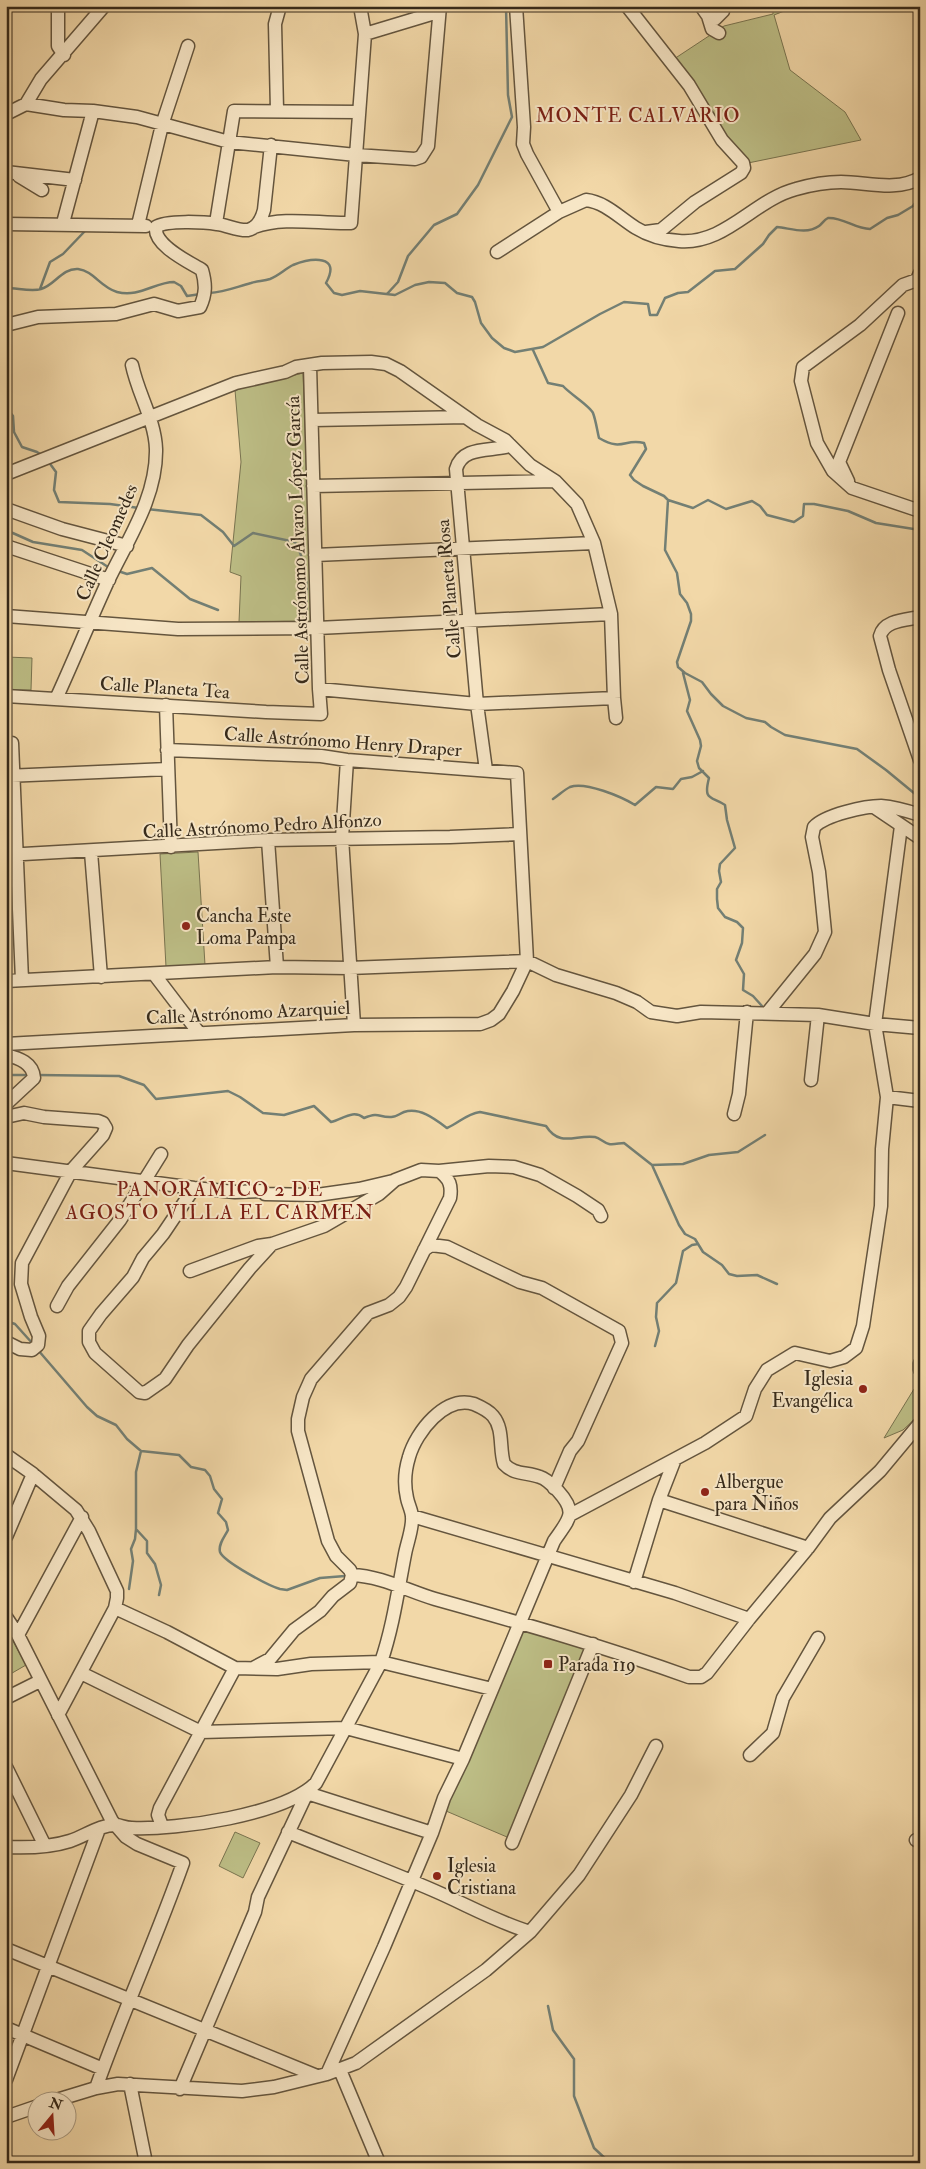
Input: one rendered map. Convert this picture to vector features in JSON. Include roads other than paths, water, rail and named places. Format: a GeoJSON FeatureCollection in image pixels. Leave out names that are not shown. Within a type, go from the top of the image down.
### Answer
{"type":"FeatureCollection","features":[{"type":"Feature","properties":{"kind":"street"},"geometry":{"type":"LineString","coordinates":[[58,6],[58,46],[64,55]]}},
{"type":"Feature","properties":{"kind":"street"},"geometry":{"type":"LineString","coordinates":[[6,114],[26,104],[42,79],[104,6]]}},
{"type":"Feature","properties":{"kind":"street"},"geometry":{"type":"LineString","coordinates":[[277,110],[275,24],[280,6]]}},
{"type":"Feature","properties":{"kind":"street"},"geometry":{"type":"LineString","coordinates":[[6,224],[63,223],[156,227],[170,223],[216,223],[248,230],[269,222],[351,223],[365,34],[360,6]]}},
{"type":"Feature","properties":{"kind":"street"},"geometry":{"type":"LineString","coordinates":[[516,6],[524,127],[523,144],[535,170],[559,212]]}},
{"type":"Feature","properties":{"kind":"street"},"geometry":{"type":"LineString","coordinates":[[627,6],[689,85],[722,140],[742,163],[744,168],[741,173],[696,202],[661,230],[642,232]]}},
{"type":"Feature","properties":{"kind":"street"},"geometry":{"type":"LineString","coordinates":[[704,11],[715,19],[723,11],[724,6]]}},
{"type":"Feature","properties":{"kind":"street"},"geometry":{"type":"LineString","coordinates":[[26,104],[64,110],[93,111],[137,117],[229,142],[407,160],[421,156],[426,151],[429,137],[439,9],[365,34]]}},
{"type":"Feature","properties":{"kind":"street"},"geometry":{"type":"LineString","coordinates":[[704,11],[712,29],[719,33]]}},
{"type":"Feature","properties":{"kind":"street"},"geometry":{"type":"LineString","coordinates":[[138,225],[162,125],[188,46]]}},
{"type":"Feature","properties":{"kind":"street"},"geometry":{"type":"LineString","coordinates":[[63,223],[93,111]]}},
{"type":"Feature","properties":{"kind":"street"},"geometry":{"type":"LineString","coordinates":[[216,223],[234,111],[359,112]]}},
{"type":"Feature","properties":{"kind":"street"},"geometry":{"type":"LineString","coordinates":[[254,227],[262,217],[264,210],[271,145]]}},
{"type":"Feature","properties":{"kind":"street"},"geometry":{"type":"LineString","coordinates":[[10,173],[75,180]]}},
{"type":"Feature","properties":{"kind":"street"},"geometry":{"type":"LineString","coordinates":[[10,173],[42,190]]}},
{"type":"Feature","properties":{"kind":"street"},"geometry":{"type":"LineString","coordinates":[[497,252],[559,212],[586,200],[603,205],[642,232],[674,241],[696,240],[727,228],[772,197],[794,190],[819,184],[842,182],[879,186],[898,185],[913,182],[920,178]]}},
{"type":"Feature","properties":{"kind":"street"},"geometry":{"type":"LineString","coordinates":[[6,325],[38,317],[116,314],[154,304],[178,311],[200,307],[206,284],[202,270],[164,245],[157,237],[156,227]]}},
{"type":"Feature","properties":{"kind":"street"},"geometry":{"type":"LineString","coordinates":[[920,273],[917,280],[898,289],[860,325],[803,367],[801,381],[817,444],[833,471],[852,488],[920,511]]}},
{"type":"Feature","properties":{"kind":"street"},"geometry":{"type":"LineString","coordinates":[[852,488],[839,462],[898,313]]}},
{"type":"Feature","properties":{"kind":"street"},"geometry":{"type":"LineString","coordinates":[[6,474],[236,383],[285,372],[296,367],[342,363],[372,362],[386,364],[400,371],[466,417],[508,443],[530,465],[555,481],[577,504],[594,543],[611,614],[616,718]]}},
{"type":"Feature","properties":{"kind":"street","name":"Calle Cleomedes"},"geometry":{"type":"LineString","coordinates":[[56,699],[109,580],[127,546],[154,481],[155,436],[132,365]]}},
{"type":"Feature","properties":{"kind":"street","name":"Calle Astrónomo Álvaro López García"},"geometry":{"type":"LineString","coordinates":[[310,366],[321,714]]}},
{"type":"Feature","properties":{"kind":"street"},"geometry":{"type":"LineString","coordinates":[[313,420],[466,417]]}},
{"type":"Feature","properties":{"kind":"street","name":"Calle Planeta Rosa"},"geometry":{"type":"LineString","coordinates":[[486,770],[476,704],[456,469],[459,460],[464,455],[474,451],[506,447],[508,443]]}},
{"type":"Feature","properties":{"kind":"street"},"geometry":{"type":"LineString","coordinates":[[314,486],[555,481]]}},
{"type":"Feature","properties":{"kind":"street"},"geometry":{"type":"LineString","coordinates":[[6,510],[62,529],[127,546]]}},
{"type":"Feature","properties":{"kind":"street"},"geometry":{"type":"LineString","coordinates":[[315,555],[594,543]]}},
{"type":"Feature","properties":{"kind":"street"},"geometry":{"type":"LineString","coordinates":[[6,546],[109,580]]}},
{"type":"Feature","properties":{"kind":"street"},"geometry":{"type":"LineString","coordinates":[[6,616],[178,629],[317,628],[611,614]]}},
{"type":"Feature","properties":{"kind":"street"},"geometry":{"type":"LineString","coordinates":[[920,617],[889,624],[880,636],[889,670],[920,760]]}},
{"type":"Feature","properties":{"kind":"street"},"geometry":{"type":"LineString","coordinates":[[319,689],[476,704],[614,698]]}},
{"type":"Feature","properties":{"kind":"street","name":"Calle Planeta Tea"},"geometry":{"type":"LineString","coordinates":[[6,696],[321,714]]}},
{"type":"Feature","properties":{"kind":"street"},"geometry":{"type":"LineString","coordinates":[[166,705],[171,847]]}},
{"type":"Feature","properties":{"kind":"street"},"geometry":{"type":"LineString","coordinates":[[12,743],[10,776],[11,855],[22,980]]}},
{"type":"Feature","properties":{"kind":"street","name":"Calle Astrónomo Henry Draper"},"geometry":{"type":"LineString","coordinates":[[167,750],[321,756],[346,760],[517,773],[520,834]]}},
{"type":"Feature","properties":{"kind":"street"},"geometry":{"type":"LineString","coordinates":[[346,760],[342,838],[354,1025]]}},
{"type":"Feature","properties":{"kind":"street"},"geometry":{"type":"LineString","coordinates":[[10,776],[168,768]]}},
{"type":"Feature","properties":{"kind":"street"},"geometry":{"type":"LineString","coordinates":[[874,807],[920,838]]}},
{"type":"Feature","properties":{"kind":"street"},"geometry":{"type":"LineString","coordinates":[[768,1012],[814,954],[825,932],[819,872],[812,838],[814,827],[825,819],[874,807],[889,808],[920,815]]}},
{"type":"Feature","properties":{"kind":"street"},"geometry":{"type":"LineString","coordinates":[[322,2075],[384,1947],[432,1833],[444,1798],[463,1759],[554,1541],[570,1515],[675,1459],[746,1416],[755,1389],[767,1370],[795,1353],[830,1361],[844,1357],[856,1348],[863,1326],[881,1206],[882,1149],[888,1097],[875,1024],[901,826]]}},
{"type":"Feature","properties":{"kind":"street"},"geometry":{"type":"LineString","coordinates":[[520,834],[528,961]]}},
{"type":"Feature","properties":{"kind":"street","name":"Calle Astrónomo Pedro Alfonzo"},"geometry":{"type":"LineString","coordinates":[[11,855],[91,852],[268,840],[520,834]]}},
{"type":"Feature","properties":{"kind":"street"},"geometry":{"type":"LineString","coordinates":[[268,840],[277,967]]}},
{"type":"Feature","properties":{"kind":"street"},"geometry":{"type":"LineString","coordinates":[[91,852],[101,977]]}},
{"type":"Feature","properties":{"kind":"street"},"geometry":{"type":"LineString","coordinates":[[6,982],[277,967],[349,968],[528,961],[556,974],[616,993],[637,1002],[651,1012],[677,1016],[701,1012],[818,1014],[875,1024],[920,1028]]}},
{"type":"Feature","properties":{"kind":"street","name":"Calle Astrónomo Azarquiel"},"geometry":{"type":"LineString","coordinates":[[6,1044],[354,1025],[480,1024],[491,1020],[506,1005],[528,961]]}},
{"type":"Feature","properties":{"kind":"street"},"geometry":{"type":"LineString","coordinates":[[154,974],[199,1033]]}},
{"type":"Feature","properties":{"kind":"street"},"geometry":{"type":"LineString","coordinates":[[734,1114],[739,1094],[747,1012]]}},
{"type":"Feature","properties":{"kind":"street"},"geometry":{"type":"LineString","coordinates":[[811,1080],[818,1014]]}},
{"type":"Feature","properties":{"kind":"street"},"geometry":{"type":"LineString","coordinates":[[6,1055],[16,1057],[30,1066],[34,1078],[32,1082],[18,1091],[6,1104]]}},
{"type":"Feature","properties":{"kind":"street"},"geometry":{"type":"LineString","coordinates":[[888,1097],[920,1101]]}},
{"type":"Feature","properties":{"kind":"street"},"geometry":{"type":"LineString","coordinates":[[6,1117],[24,1113],[44,1117],[98,1121],[103,1123],[106,1128],[104,1135],[71,1171],[32,1241],[20,1268],[21,1284],[30,1316],[39,1336],[38,1345],[32,1350],[28,1350],[6,1342]]}},
{"type":"Feature","properties":{"kind":"street"},"geometry":{"type":"LineString","coordinates":[[57,1306],[61,1295],[107,1238],[161,1154]]}},
{"type":"Feature","properties":{"kind":"street"},"geometry":{"type":"LineString","coordinates":[[6,1163],[194,1188],[235,1192],[256,1190],[263,1191],[265,1194],[317,1195],[360,1189],[395,1180],[421,1170],[439,1171],[499,1166],[528,1171],[578,1196],[598,1210],[601,1216]]}},
{"type":"Feature","properties":{"kind":"street"},"geometry":{"type":"LineString","coordinates":[[255,1667],[270,1659],[294,1630],[320,1612],[333,1596],[350,1583],[352,1575],[350,1570],[332,1549],[328,1541],[298,1431],[300,1408],[311,1379],[368,1314],[389,1305],[399,1297],[450,1198],[452,1189],[446,1176],[439,1171]]}},
{"type":"Feature","properties":{"kind":"street"},"geometry":{"type":"LineString","coordinates":[[190,1271],[258,1246],[272,1244],[330,1223],[379,1194],[395,1180]]}},
{"type":"Feature","properties":{"kind":"street"},"geometry":{"type":"LineString","coordinates":[[194,1188],[163,1234],[143,1258],[133,1276],[89,1331],[89,1342],[95,1353],[139,1392],[145,1392],[165,1379],[188,1345],[250,1268],[272,1244]]}},
{"type":"Feature","properties":{"kind":"street"},"geometry":{"type":"LineString","coordinates":[[424,1250],[431,1244],[447,1247],[520,1282],[542,1288],[619,1331],[622,1343],[578,1441],[570,1451],[554,1488]]}},
{"type":"Feature","properties":{"kind":"street"},"geometry":{"type":"LineString","coordinates":[[920,1363],[920,1370]]}},
{"type":"Feature","properties":{"kind":"street"},"geometry":{"type":"LineString","coordinates":[[180,2089],[255,1912],[258,1897],[288,1832],[307,1793],[316,1783],[381,1662],[396,1610],[412,1516],[407,1499],[406,1480],[409,1457],[418,1435],[447,1408],[461,1402],[479,1406],[492,1415],[500,1431],[502,1457],[508,1468],[518,1473],[539,1477],[554,1488],[570,1506],[570,1515]]}},
{"type":"Feature","properties":{"kind":"street"},"geometry":{"type":"LineString","coordinates":[[352,1575],[376,1578],[696,1678],[707,1673],[830,1518],[874,1477],[920,1423]]}},
{"type":"Feature","properties":{"kind":"street"},"geometry":{"type":"LineString","coordinates":[[6,1456],[33,1474],[82,1517],[117,1590],[115,1608],[58,1715]]}},
{"type":"Feature","properties":{"kind":"street"},"geometry":{"type":"LineString","coordinates":[[634,1582],[659,1500],[675,1459]]}},
{"type":"Feature","properties":{"kind":"street"},"geometry":{"type":"LineString","coordinates":[[6,1538],[33,1474]]}},
{"type":"Feature","properties":{"kind":"street"},"geometry":{"type":"LineString","coordinates":[[659,1500],[808,1548]]}},
{"type":"Feature","properties":{"kind":"street"},"geometry":{"type":"LineString","coordinates":[[412,1516],[675,1593],[749,1619]]}},
{"type":"Feature","properties":{"kind":"street"},"geometry":{"type":"LineString","coordinates":[[18,1635],[82,1517]]}},
{"type":"Feature","properties":{"kind":"street"},"geometry":{"type":"LineString","coordinates":[[115,1608],[167,1632],[235,1668],[277,1669],[311,1664],[381,1662],[492,1689]]}},
{"type":"Feature","properties":{"kind":"street"},"geometry":{"type":"LineString","coordinates":[[6,1617],[18,1635],[112,1821],[126,1837],[137,1844],[183,1863],[157,1934],[129,1998],[96,2088]]}},
{"type":"Feature","properties":{"kind":"street"},"geometry":{"type":"LineString","coordinates":[[750,1755],[773,1733],[783,1698],[818,1638]]}},
{"type":"Feature","properties":{"kind":"street"},"geometry":{"type":"LineString","coordinates":[[512,1843],[592,1644]]}},
{"type":"Feature","properties":{"kind":"street"},"geometry":{"type":"LineString","coordinates":[[162,1826],[158,1815],[160,1808],[235,1668]]}},
{"type":"Feature","properties":{"kind":"street"},"geometry":{"type":"LineString","coordinates":[[80,1673],[201,1732],[346,1728],[463,1759]]}},
{"type":"Feature","properties":{"kind":"street"},"geometry":{"type":"LineString","coordinates":[[6,1698],[40,1681]]}},
{"type":"Feature","properties":{"kind":"street"},"geometry":{"type":"LineString","coordinates":[[78,2093],[96,2088],[130,2084],[180,2089],[242,2091],[274,2087],[340,2070],[370,2054],[399,2031],[486,1970],[530,1932],[579,1875],[630,1795],[656,1746]]}},
{"type":"Feature","properties":{"kind":"street"},"geometry":{"type":"LineString","coordinates":[[6,1767],[46,1846]]}},
{"type":"Feature","properties":{"kind":"street"},"geometry":{"type":"LineString","coordinates":[[6,1847],[46,1846],[117,1825],[133,1828],[234,1817],[277,1806],[307,1793],[432,1833]]}},
{"type":"Feature","properties":{"kind":"street"},"geometry":{"type":"LineString","coordinates":[[6,2080],[81,1882],[99,1829]]}},
{"type":"Feature","properties":{"kind":"street"},"geometry":{"type":"LineString","coordinates":[[288,1832],[411,1881],[470,1906],[487,1916],[530,1932]]}},
{"type":"Feature","properties":{"kind":"street"},"geometry":{"type":"LineString","coordinates":[[6,1949],[204,2030],[322,2075]]}},
{"type":"Feature","properties":{"kind":"street"},"geometry":{"type":"LineString","coordinates":[[6,2028],[103,2069]]}},
{"type":"Feature","properties":{"kind":"street"},"geometry":{"type":"LineString","coordinates":[[340,2070],[379,2163]]}},
{"type":"Feature","properties":{"kind":"street"},"geometry":{"type":"LineString","coordinates":[[130,2084],[146,2163]]}},
{"type":"Feature","properties":{"kind":"street"},"geometry":{"type":"LineString","coordinates":[[6,2117],[28,2109]]}},
{"type":"Feature","properties":{"kind":"waterway"},"geometry":{"type":"LineString","coordinates":[[387,294],[398,282],[408,256],[434,225],[457,214],[478,185],[512,117],[508,95],[506,6]]}},
{"type":"Feature","properties":{"kind":"waterway"},"geometry":{"type":"LineString","coordinates":[[209,293],[270,279],[293,265],[316,260],[322,260],[330,267],[330,274],[326,283],[334,293],[342,295],[360,291],[395,295],[415,285],[429,282],[445,283],[457,293],[472,297],[481,323],[492,338],[504,348],[515,352],[543,347],[624,302],[648,304],[650,315],[657,315],[665,298],[678,293],[688,292],[715,271],[735,269],[763,244],[777,227],[809,230],[819,226],[828,218],[833,218],[870,229],[887,218],[898,215],[913,206],[920,196]]}},
{"type":"Feature","properties":{"kind":"waterway"},"geometry":{"type":"LineString","coordinates":[[40,289],[50,262],[63,254],[85,231]]}},
{"type":"Feature","properties":{"kind":"waterway"},"geometry":{"type":"LineString","coordinates":[[6,288],[41,289],[67,271],[78,269],[84,270],[106,287],[117,292],[133,293],[160,284],[174,282],[181,286],[187,296],[201,294]]}},
{"type":"Feature","properties":{"kind":"waterway"},"geometry":{"type":"LineString","coordinates":[[533,350],[548,383],[563,386],[591,410],[599,438],[613,444],[644,443],[646,449],[630,475],[643,486],[664,496],[668,500],[665,550],[677,573],[680,594],[687,603],[691,614],[691,621],[677,662],[678,667],[702,682],[723,706],[746,718],[765,722],[785,735],[857,749],[920,798]]}},
{"type":"Feature","properties":{"kind":"waterway"},"geometry":{"type":"LineString","coordinates":[[6,407],[13,416],[14,432],[22,447],[43,456]]}},
{"type":"Feature","properties":{"kind":"waterway"},"geometry":{"type":"LineString","coordinates":[[48,461],[56,472],[54,490],[59,502],[110,504],[139,508]]}},
{"type":"Feature","properties":{"kind":"waterway"},"geometry":{"type":"LineString","coordinates":[[668,500],[693,508],[708,500],[726,509],[752,501],[760,506],[767,515],[794,522],[803,516],[804,504],[814,504],[848,511],[876,523],[920,530]]}},
{"type":"Feature","properties":{"kind":"waterway"},"geometry":{"type":"LineString","coordinates":[[147,509],[201,515],[223,532],[234,546],[253,533],[295,542],[300,551],[305,570],[307,588],[306,618]]}},
{"type":"Feature","properties":{"kind":"waterway"},"geometry":{"type":"LineString","coordinates":[[6,530],[33,542],[82,550],[108,567]]}},
{"type":"Feature","properties":{"kind":"waterway"},"geometry":{"type":"LineString","coordinates":[[121,572],[127,574],[152,568],[190,599],[218,610]]}},
{"type":"Feature","properties":{"kind":"waterway"},"geometry":{"type":"LineString","coordinates":[[683,673],[690,700],[687,711],[700,740],[701,746],[697,761],[699,768],[709,778],[707,785],[709,797],[725,805],[735,848],[720,864],[721,882],[717,889],[718,908],[725,917],[737,922],[743,928],[742,943],[736,960],[744,974],[743,990],[753,996],[762,1006]]}},
{"type":"Feature","properties":{"kind":"waterway"},"geometry":{"type":"LineString","coordinates":[[553,799],[570,787],[585,786],[613,794],[635,805],[656,787],[673,789],[681,779],[692,777],[703,771]]}},
{"type":"Feature","properties":{"kind":"waterway"},"geometry":{"type":"LineString","coordinates":[[6,1075],[29,1075]]}},
{"type":"Feature","properties":{"kind":"waterway"},"geometry":{"type":"LineString","coordinates":[[37,1075],[119,1076],[144,1085],[156,1099],[228,1091],[263,1113],[284,1115],[314,1106],[331,1122],[356,1114],[364,1118],[376,1115],[392,1117],[404,1112],[416,1111],[427,1115],[447,1128],[480,1112],[546,1126],[557,1137],[569,1139],[595,1137],[609,1144],[624,1143],[652,1165],[679,1225],[685,1234],[695,1239],[703,1252],[722,1265],[729,1274],[737,1276],[757,1275],[777,1284]]}},
{"type":"Feature","properties":{"kind":"waterway"},"geometry":{"type":"LineString","coordinates":[[652,1165],[683,1164],[709,1155],[738,1152],[765,1135]]}},
{"type":"Feature","properties":{"kind":"waterway"},"geometry":{"type":"LineString","coordinates":[[655,1346],[659,1331],[656,1317],[657,1303],[676,1283],[683,1251],[692,1245],[698,1244]]}},
{"type":"Feature","properties":{"kind":"waterway"},"geometry":{"type":"LineString","coordinates":[[6,1321],[15,1324],[33,1344]]}},
{"type":"Feature","properties":{"kind":"waterway"},"geometry":{"type":"LineString","coordinates":[[38,1350],[87,1407],[97,1416],[116,1425],[127,1439],[141,1451],[179,1455],[191,1467],[205,1470],[210,1476],[214,1489],[222,1499],[218,1513],[226,1522],[228,1530],[221,1543],[220,1552],[230,1562],[267,1583],[287,1590],[320,1578],[345,1576]]}},
{"type":"Feature","properties":{"kind":"waterway"},"geometry":{"type":"LineString","coordinates":[[141,1451],[136,1472],[136,1529],[147,1541],[147,1553],[155,1564],[161,1585],[159,1595]]}},
{"type":"Feature","properties":{"kind":"waterway"},"geometry":{"type":"LineString","coordinates":[[129,1589],[133,1561],[131,1549],[136,1529]]}},
{"type":"Feature","properties":{"kind":"waterway"},"geometry":{"type":"LineString","coordinates":[[548,2006],[553,2030],[574,2059],[574,2096],[594,2148],[610,2163]]}},
{"type":"Feature","properties":{"kind":"place","name":"Cancha Este Loma Pampa"},"geometry":{"type":"Point","coordinates":[186,926]}},
{"type":"Feature","properties":{"kind":"place","name":"Iglesia Evangélica"},"geometry":{"type":"Point","coordinates":[863,1389]}},
{"type":"Feature","properties":{"kind":"place","name":"Albergue para Niños"},"geometry":{"type":"Point","coordinates":[705,1492]}},
{"type":"Feature","properties":{"kind":"place","name":"Parada 119"},"geometry":{"type":"Point","coordinates":[548,1664]}},
{"type":"Feature","properties":{"kind":"place","name":"Iglesia Cristiana"},"geometry":{"type":"Point","coordinates":[437,1876]}},
{"type":"Feature","properties":{"kind":"district","name":"MONTE CALVARIO"},"geometry":{"type":"Point","coordinates":[638,115]}},
{"type":"Feature","properties":{"kind":"district","name":"PANORÁMICO 2 DE AGOSTO VILLA EL CARMEN"},"geometry":{"type":"Point","coordinates":[220,1200]}}]}
